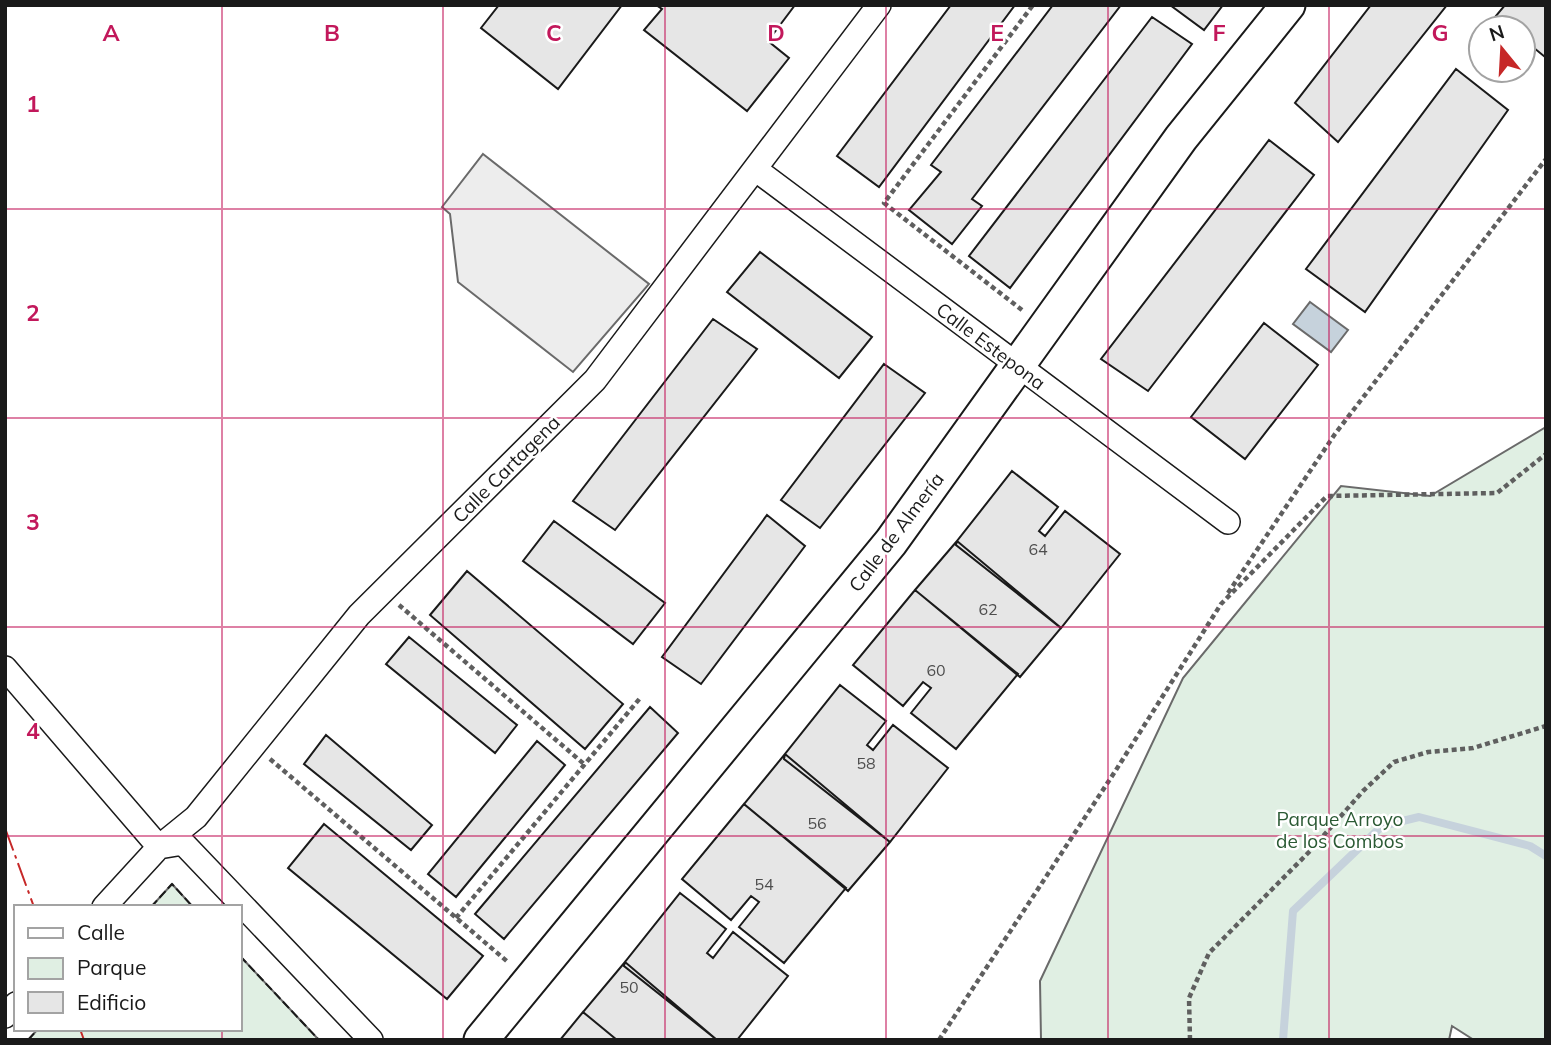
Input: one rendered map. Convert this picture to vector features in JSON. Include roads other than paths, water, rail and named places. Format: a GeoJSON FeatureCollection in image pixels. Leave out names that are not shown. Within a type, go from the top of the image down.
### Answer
{"type":"FeatureCollection","features":[{"type":"Feature","properties":{"kind":"street","name":"Calle Cartagena"},"geometry":{"type":"LineString","coordinates":[[106,905],[159,847],[196,817],[359,615],[595,380],[879,5]]}},
{"type":"Feature","properties":{"kind":"street","name":"Calle de Almería"},"geometry":{"type":"LineString","coordinates":[[481,1040],[891,542],[1181,138],[1288,5]]}},
{"type":"Feature","properties":{"kind":"street","name":"Calle Estepona"},"geometry":{"type":"LineString","coordinates":[[755,169],[1228,522]]}},
{"type":"Feature","properties":{"kind":"street"},"geometry":{"type":"LineString","coordinates":[[5,668],[159,847],[183,844],[242,905]]}},
{"type":"Feature","properties":{"kind":"street"},"geometry":{"type":"LineString","coordinates":[[242,906],[371,1040]]}},
{"type":"Feature","properties":{"kind":"waterway"},"geometry":{"type":"LineString","coordinates":[[1283,1040],[1293,911],[1382,826],[1419,817],[1530,846],[1546,856]]}},
{"type":"Feature","properties":{"kind":"park label","name":"Parque Arroyo de los Combos"},"geometry":{"type":"Point","coordinates":[1340,830]}}]}
